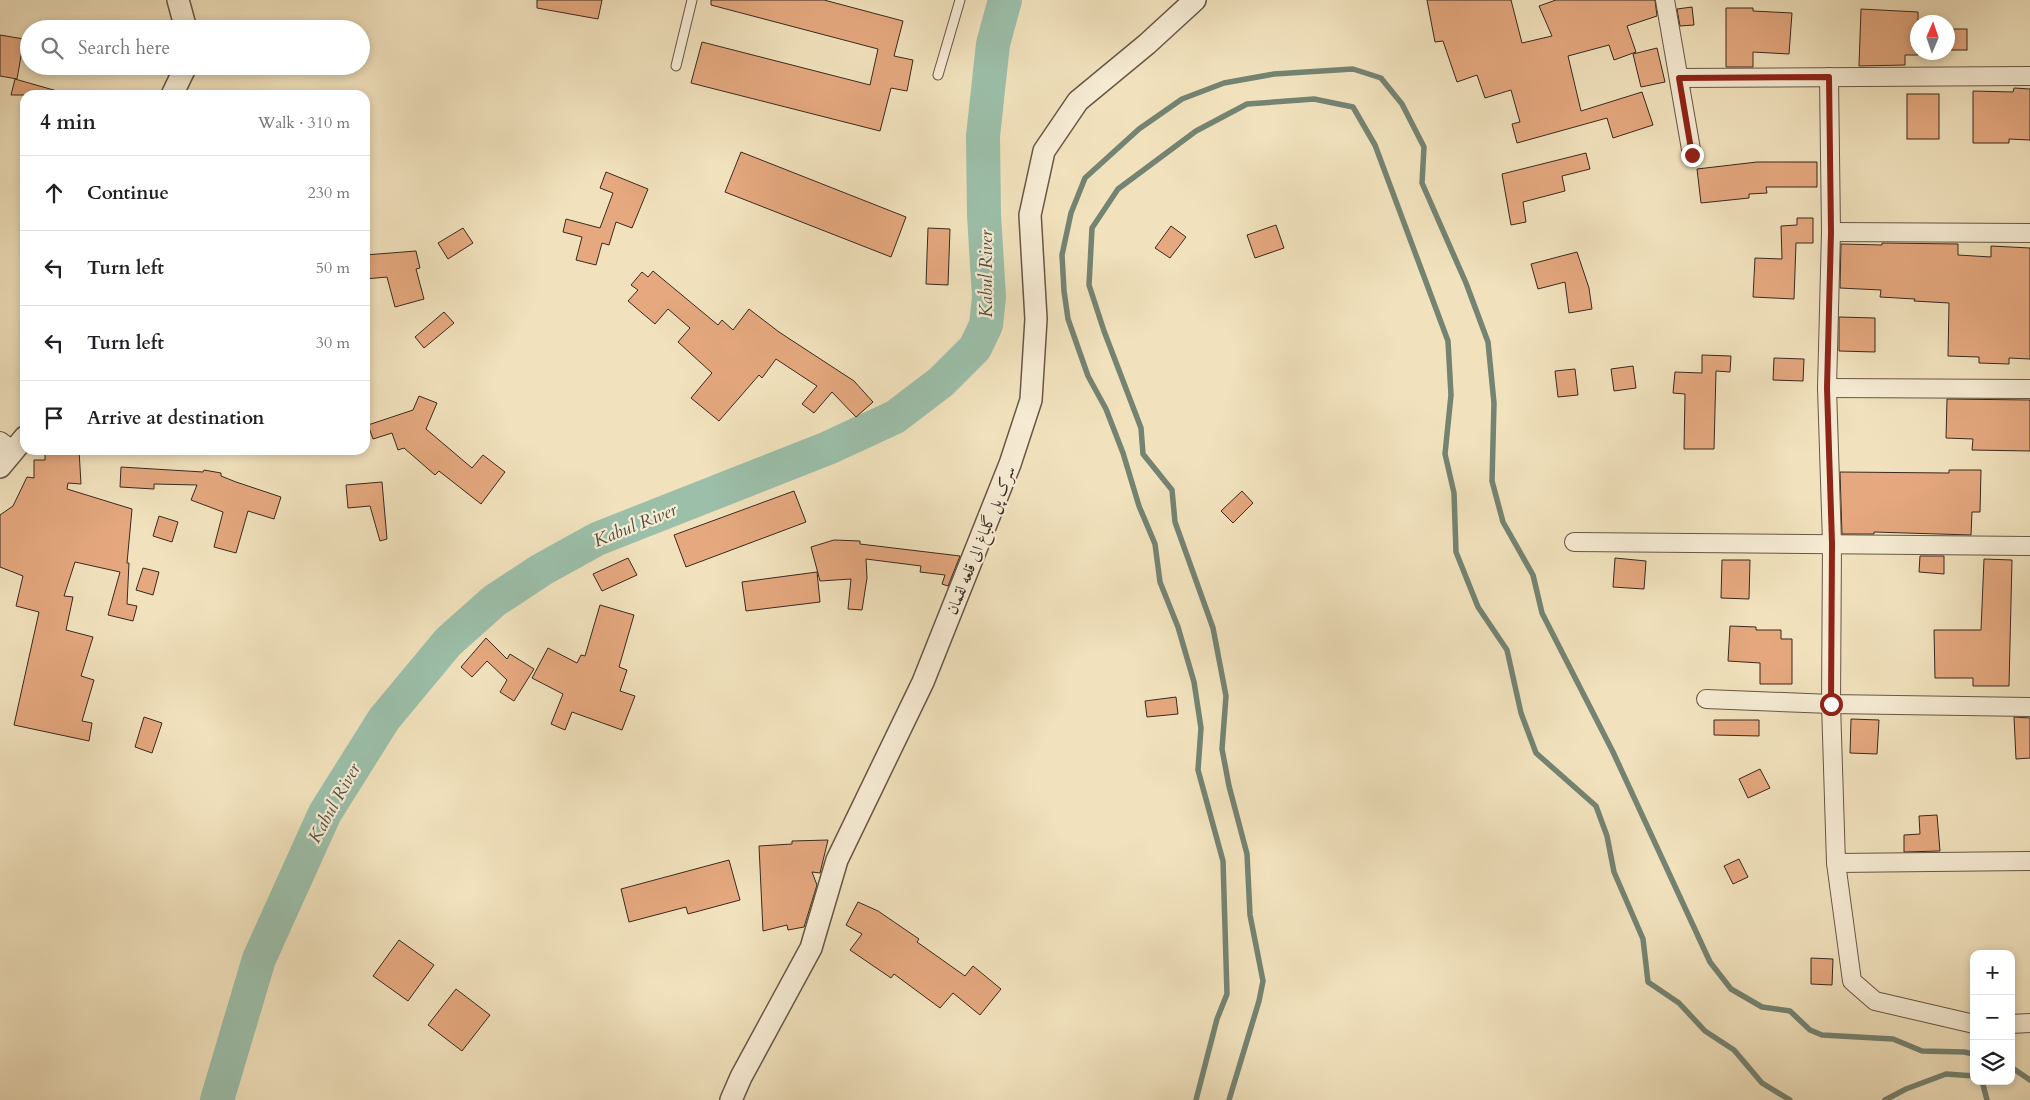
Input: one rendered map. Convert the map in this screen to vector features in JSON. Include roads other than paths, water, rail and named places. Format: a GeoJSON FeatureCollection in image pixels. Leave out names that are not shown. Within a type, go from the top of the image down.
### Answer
{"type":"FeatureCollection","features":[{"type":"Feature","properties":{"kind":"street"},"geometry":{"type":"LineString","coordinates":[[178,0],[184,20]]}},
{"type":"Feature","properties":{"kind":"street","name":"سرک پل گلباغ الی قلعه لقمان"},"geometry":{"type":"LineString","coordinates":[[731,1100],[740,1077],[811,948],[838,860],[924,682],[1010,464],[1031,400],[1036,320],[1030,215],[1044,151],[1078,100],[1147,44],[1195,0]]}},
{"type":"Feature","properties":{"kind":"street"},"geometry":{"type":"LineString","coordinates":[[1665,0],[1692,155]]}},
{"type":"Feature","properties":{"kind":"street"},"geometry":{"type":"LineString","coordinates":[[174,90],[182,75]]}},
{"type":"Feature","properties":{"kind":"street"},"geometry":{"type":"LineString","coordinates":[[1679,78],[2030,76]]}},
{"type":"Feature","properties":{"kind":"street"},"geometry":{"type":"LineString","coordinates":[[1829,77],[1831,232],[1827,388],[1832,543],[1831,704],[1836,863],[1852,981],[1875,1001],[1970,1023]]}},
{"type":"Feature","properties":{"kind":"street"},"geometry":{"type":"LineString","coordinates":[[1831,232],[2030,233]]}},
{"type":"Feature","properties":{"kind":"street"},"geometry":{"type":"LineString","coordinates":[[1827,388],[2030,389]]}},
{"type":"Feature","properties":{"kind":"street"},"geometry":{"type":"LineString","coordinates":[[0,467],[13,443]]}},
{"type":"Feature","properties":{"kind":"street"},"geometry":{"type":"LineString","coordinates":[[1574,542],[2030,546]]}},
{"type":"Feature","properties":{"kind":"street"},"geometry":{"type":"LineString","coordinates":[[1706,699],[1831,704],[2030,707]]}},
{"type":"Feature","properties":{"kind":"street"},"geometry":{"type":"LineString","coordinates":[[1836,863],[2030,861]]}},
{"type":"Feature","properties":{"kind":"street"},"geometry":{"type":"LineString","coordinates":[[2015,1024],[2030,1023]]}},
{"type":"Feature","properties":{"kind":"lane"},"geometry":{"type":"LineString","coordinates":[[676,66],[692,0]]}},
{"type":"Feature","properties":{"kind":"lane"},"geometry":{"type":"LineString","coordinates":[[938,75],[960,0]]}},
{"type":"Feature","properties":{"kind":"waterway","name":"Kabul River"},"geometry":{"type":"LineString","coordinates":[[217,1100],[259,959],[325,813],[384,719],[448,642],[494,601],[541,570],[597,539],[828,448],[895,417],[941,382],[975,348],[986,325],[989,297],[984,215],[983,136],[993,44],[1005,0]]}},
{"type":"Feature","properties":{"kind":"waterway"},"geometry":{"type":"LineString","coordinates":[[1196,1100],[1217,1019],[1227,994],[1223,861],[1198,770],[1201,728],[1194,682],[1178,627],[1160,582],[1155,544],[1139,506],[1123,453],[1106,409],[1088,376],[1068,319],[1062,255],[1071,213],[1085,178],[1139,129],[1182,99],[1224,83],[1274,74],[1353,69],[1381,78],[1402,104],[1424,147],[1422,183],[1466,283],[1488,342],[1494,403],[1492,481],[1503,522],[1533,575],[1542,613],[1613,752],[1710,962],[1731,989],[1762,1007],[1790,1011],[1810,1030],[1822,1035],[1893,1039],[1922,1051],[1970,1053]]}},
{"type":"Feature","properties":{"kind":"waterway"},"geometry":{"type":"LineString","coordinates":[[1229,1100],[1259,1001],[1263,981],[1250,915],[1247,854],[1229,786],[1222,749],[1226,696],[1213,628],[1175,522],[1172,490],[1143,454],[1141,428],[1104,331],[1089,285],[1092,228],[1118,189],[1196,131],[1247,104],[1314,99],[1353,107],[1375,145],[1448,341],[1451,395],[1445,454],[1454,493],[1456,552],[1478,607],[1507,650],[1521,713],[1536,753],[1596,806],[1607,836],[1614,872],[1643,939],[1648,982],[1679,1003],[1705,1031],[1734,1050],[1762,1083],[1790,1100]]}},
{"type":"Feature","properties":{"kind":"waterway"},"geometry":{"type":"LineString","coordinates":[[2015,1070],[2030,1080]]}},
{"type":"Feature","properties":{"kind":"waterway"},"geometry":{"type":"LineString","coordinates":[[1885,1100],[1906,1089],[1946,1074],[1970,1076]]}},
{"type":"Feature","properties":{"kind":"waterway"},"geometry":{"type":"LineString","coordinates":[[1983,1085],[1987,1100]]}}]}
